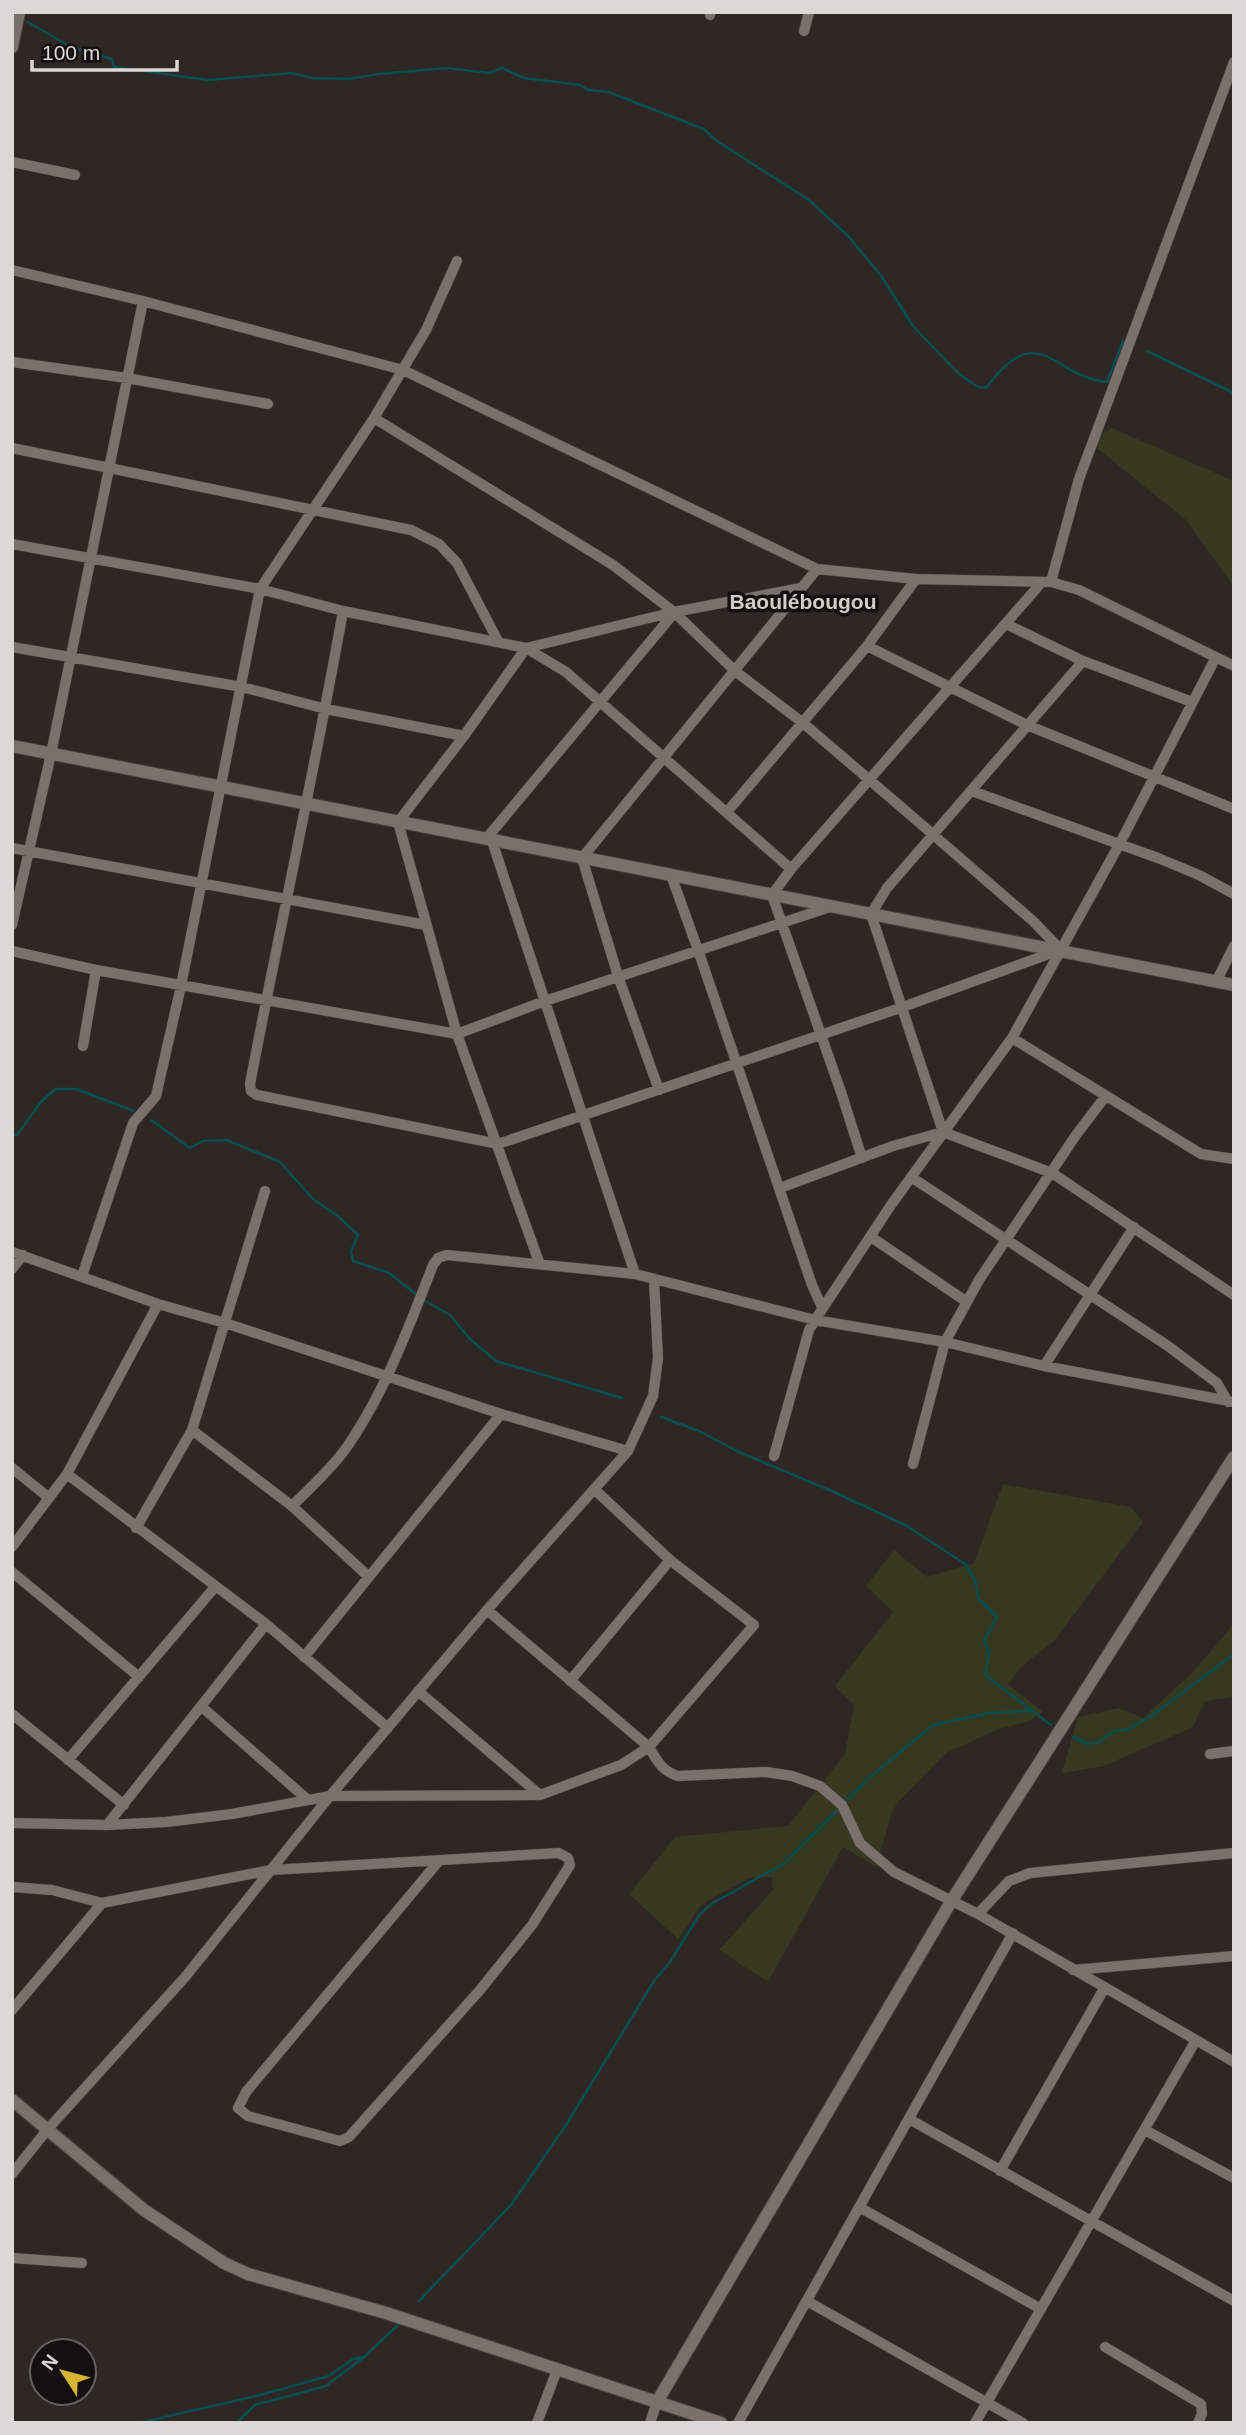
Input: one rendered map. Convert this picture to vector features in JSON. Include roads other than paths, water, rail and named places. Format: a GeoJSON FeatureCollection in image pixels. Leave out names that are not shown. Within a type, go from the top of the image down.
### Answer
{"type":"FeatureCollection","features":[{"type":"Feature","properties":{"kind":"street"},"geometry":{"type":"LineString","coordinates":[[12,47],[19,12]]}},
{"type":"Feature","properties":{"kind":"street"},"geometry":{"type":"LineString","coordinates":[[804,31],[808,12]]}},
{"type":"Feature","properties":{"kind":"street"},"geometry":{"type":"LineString","coordinates":[[772,895],[951,686],[1047,582],[1079,479],[1234,62]]}},
{"type":"Feature","properties":{"kind":"street"},"geometry":{"type":"LineString","coordinates":[[12,162],[75,175]]}},
{"type":"Feature","properties":{"kind":"street"},"geometry":{"type":"LineString","coordinates":[[82,1276],[133,1123],[156,1096],[181,986],[260,589],[403,370],[426,330],[457,261]]}},
{"type":"Feature","properties":{"kind":"street"},"geometry":{"type":"LineString","coordinates":[[12,270],[143,301],[403,370],[817,569],[916,579],[1047,582],[1079,590],[1234,666]]}},
{"type":"Feature","properties":{"kind":"street"},"geometry":{"type":"LineString","coordinates":[[12,925],[51,754],[143,301]]}},
{"type":"Feature","properties":{"kind":"street"},"geometry":{"type":"LineString","coordinates":[[12,362],[127,378],[268,404]]}},
{"type":"Feature","properties":{"kind":"street"},"geometry":{"type":"LineString","coordinates":[[374,418],[613,565],[674,612],[735,671],[803,723],[934,835],[1033,921],[1061,950]]}},
{"type":"Feature","properties":{"kind":"street"},"geometry":{"type":"LineString","coordinates":[[12,448],[411,530],[439,544],[457,564],[498,641]]}},
{"type":"Feature","properties":{"kind":"street"},"geometry":{"type":"LineString","coordinates":[[12,544],[260,589],[344,611],[526,648],[566,672],[792,869]]}},
{"type":"Feature","properties":{"kind":"street"},"geometry":{"type":"LineString","coordinates":[[582,858],[817,569]]}},
{"type":"Feature","properties":{"kind":"street"},"geometry":{"type":"LineString","coordinates":[[727,812],[867,646],[916,579]]}},
{"type":"Feature","properties":{"kind":"street"},"geometry":{"type":"LineString","coordinates":[[398,822],[464,736],[526,648],[674,612],[801,589]]}},
{"type":"Feature","properties":{"kind":"street"},"geometry":{"type":"LineString","coordinates":[[344,611],[250,1084],[251,1091],[257,1095],[498,1144],[900,1009],[1061,950]]}},
{"type":"Feature","properties":{"kind":"street"},"geometry":{"type":"LineString","coordinates":[[489,840],[674,612]]}},
{"type":"Feature","properties":{"kind":"street"},"geometry":{"type":"LineString","coordinates":[[1006,624],[1083,662],[1192,702]]}},
{"type":"Feature","properties":{"kind":"street"},"geometry":{"type":"LineString","coordinates":[[867,646],[1027,725],[1234,809]]}},
{"type":"Feature","properties":{"kind":"street"},"geometry":{"type":"LineString","coordinates":[[12,647],[242,687],[326,709],[464,736]]}},
{"type":"Feature","properties":{"kind":"street"},"geometry":{"type":"LineString","coordinates":[[774,1456],[809,1330],[911,1177],[1012,1038],[1119,845],[1216,657]]}},
{"type":"Feature","properties":{"kind":"street"},"geometry":{"type":"LineString","coordinates":[[943,1132],[900,1009],[871,914],[887,888],[1083,662]]}},
{"type":"Feature","properties":{"kind":"street"},"geometry":{"type":"LineString","coordinates":[[12,746],[1234,985]]}},
{"type":"Feature","properties":{"kind":"street"},"geometry":{"type":"LineString","coordinates":[[972,791],[1199,875],[1234,894]]}},
{"type":"Feature","properties":{"kind":"street"},"geometry":{"type":"LineString","coordinates":[[398,822],[457,1034],[539,1262]]}},
{"type":"Feature","properties":{"kind":"street"},"geometry":{"type":"LineString","coordinates":[[489,840],[635,1274]]}},
{"type":"Feature","properties":{"kind":"street"},"geometry":{"type":"LineString","coordinates":[[12,848],[426,925]]}},
{"type":"Feature","properties":{"kind":"street"},"geometry":{"type":"LineString","coordinates":[[582,858],[618,976],[659,1090]]}},
{"type":"Feature","properties":{"kind":"street"},"geometry":{"type":"LineString","coordinates":[[671,875],[812,1285],[822,1307]]}},
{"type":"Feature","properties":{"kind":"street"},"geometry":{"type":"LineString","coordinates":[[772,895],[862,1158]]}},
{"type":"Feature","properties":{"kind":"street"},"geometry":{"type":"LineString","coordinates":[[12,951],[181,986],[457,1034],[545,1000],[831,906]]}},
{"type":"Feature","properties":{"kind":"street"},"geometry":{"type":"LineString","coordinates":[[1216,982],[1234,946]]}},
{"type":"Feature","properties":{"kind":"street"},"geometry":{"type":"LineString","coordinates":[[83,1046],[96,970]]}},
{"type":"Feature","properties":{"kind":"street"},"geometry":{"type":"LineString","coordinates":[[1012,1038],[1201,1154],[1234,1158]]}},
{"type":"Feature","properties":{"kind":"street"},"geometry":{"type":"LineString","coordinates":[[913,1464],[945,1342],[1007,1240],[1076,1135],[1105,1097]]}},
{"type":"Feature","properties":{"kind":"street"},"geometry":{"type":"LineString","coordinates":[[780,1188],[893,1146],[943,1132],[1052,1173],[1234,1295]]}},
{"type":"Feature","properties":{"kind":"street"},"geometry":{"type":"LineString","coordinates":[[911,1177],[1168,1346],[1217,1383],[1231,1402]]}},
{"type":"Feature","properties":{"kind":"street"},"geometry":{"type":"LineString","coordinates":[[136,1528],[192,1430],[265,1191]]}},
{"type":"Feature","properties":{"kind":"street"},"geometry":{"type":"LineString","coordinates":[[1044,1366],[1135,1227]]}},
{"type":"Feature","properties":{"kind":"street"},"geometry":{"type":"LineString","coordinates":[[871,1237],[967,1302]]}},
{"type":"Feature","properties":{"kind":"street"},"geometry":{"type":"LineString","coordinates":[[12,1252],[158,1304],[225,1323],[501,1414],[628,1451]]}},
{"type":"Feature","properties":{"kind":"street"},"geometry":{"type":"LineString","coordinates":[[12,1269],[23,1255]]}},
{"type":"Feature","properties":{"kind":"street"},"geometry":{"type":"LineString","coordinates":[[292,1506],[344,1451],[387,1376],[433,1265],[438,1258],[447,1255],[539,1262],[635,1274],[815,1320],[945,1342],[1044,1366],[1231,1402]]}},
{"type":"Feature","properties":{"kind":"street"},"geometry":{"type":"LineString","coordinates":[[12,2174],[47,2130],[186,1976],[330,1796],[487,1610],[628,1451],[653,1396],[658,1359],[654,1280]]}},
{"type":"Feature","properties":{"kind":"street"},"geometry":{"type":"LineString","coordinates":[[12,1546],[67,1474],[158,1304]]}},
{"type":"Feature","properties":{"kind":"street"},"geometry":{"type":"LineString","coordinates":[[304,1657],[501,1414]]}},
{"type":"Feature","properties":{"kind":"street"},"geometry":{"type":"LineString","coordinates":[[192,1430],[292,1506],[369,1577]]}},
{"type":"Feature","properties":{"kind":"street"},"geometry":{"type":"LineString","coordinates":[[650,2423],[657,2402],[952,1900],[1234,1457]]}},
{"type":"Feature","properties":{"kind":"street"},"geometry":{"type":"LineString","coordinates":[[12,1468],[49,1498]]}},
{"type":"Feature","properties":{"kind":"street"},"geometry":{"type":"LineString","coordinates":[[67,1474],[266,1624],[388,1728]]}},
{"type":"Feature","properties":{"kind":"street"},"geometry":{"type":"LineString","coordinates":[[12,1823],[107,1825],[232,1814],[330,1796],[540,1795],[621,1766],[649,1747],[754,1625],[670,1560],[594,1489]]}},
{"type":"Feature","properties":{"kind":"street"},"geometry":{"type":"LineString","coordinates":[[570,1681],[670,1560]]}},
{"type":"Feature","properties":{"kind":"street"},"geometry":{"type":"LineString","coordinates":[[12,1572],[139,1677]]}},
{"type":"Feature","properties":{"kind":"street"},"geometry":{"type":"LineString","coordinates":[[68,1760],[215,1587]]}},
{"type":"Feature","properties":{"kind":"street"},"geometry":{"type":"LineString","coordinates":[[487,1610],[649,1747],[668,1773],[678,1776],[766,1772],[792,1776],[820,1786],[837,1798],[860,1843],[882,1863],[909,1880],[1013,1933],[1072,1970],[1234,2062]]}},
{"type":"Feature","properties":{"kind":"street"},"geometry":{"type":"LineString","coordinates":[[107,1825],[266,1624]]}},
{"type":"Feature","properties":{"kind":"street"},"geometry":{"type":"LineString","coordinates":[[418,1691],[540,1795]]}},
{"type":"Feature","properties":{"kind":"street"},"geometry":{"type":"LineString","coordinates":[[201,1707],[308,1800]]}},
{"type":"Feature","properties":{"kind":"street"},"geometry":{"type":"LineString","coordinates":[[12,1714],[124,1805]]}},
{"type":"Feature","properties":{"kind":"street"},"geometry":{"type":"LineString","coordinates":[[1210,1754],[1234,1751]]}},
{"type":"Feature","properties":{"kind":"street"},"geometry":{"type":"LineString","coordinates":[[12,1887],[52,1890],[102,1903],[271,1870],[559,1853],[568,1858],[570,1865],[532,1925],[480,1990],[349,2137],[340,2141],[248,2116],[238,2108],[246,2092],[438,1862]]}},
{"type":"Feature","properties":{"kind":"street"},"geometry":{"type":"LineString","coordinates":[[978,1914],[1009,1881],[1030,1872],[1234,1853]]}},
{"type":"Feature","properties":{"kind":"street"},"geometry":{"type":"LineString","coordinates":[[12,2010],[102,1903]]}},
{"type":"Feature","properties":{"kind":"street"},"geometry":{"type":"LineString","coordinates":[[738,2423],[1013,1933]]}},
{"type":"Feature","properties":{"kind":"street"},"geometry":{"type":"LineString","coordinates":[[1072,1970],[1234,1956]]}},
{"type":"Feature","properties":{"kind":"street"},"geometry":{"type":"LineString","coordinates":[[1000,2171],[1105,1987]]}},
{"type":"Feature","properties":{"kind":"street"},"geometry":{"type":"LineString","coordinates":[[975,2423],[1196,2040]]}},
{"type":"Feature","properties":{"kind":"street"},"geometry":{"type":"LineString","coordinates":[[12,2100],[144,2210],[223,2263],[248,2274],[386,2313],[721,2423]]}},
{"type":"Feature","properties":{"kind":"street"},"geometry":{"type":"LineString","coordinates":[[909,2119],[1234,2301]]}},
{"type":"Feature","properties":{"kind":"street"},"geometry":{"type":"LineString","coordinates":[[1144,2130],[1234,2178]]}},
{"type":"Feature","properties":{"kind":"street"},"geometry":{"type":"LineString","coordinates":[[859,2207],[1041,2309]]}},
{"type":"Feature","properties":{"kind":"street"},"geometry":{"type":"LineString","coordinates":[[12,2258],[82,2263]]}},
{"type":"Feature","properties":{"kind":"street"},"geometry":{"type":"LineString","coordinates":[[807,2301],[1023,2423]]}},
{"type":"Feature","properties":{"kind":"street"},"geometry":{"type":"LineString","coordinates":[[1105,2347],[1201,2404],[1202,2414],[1198,2423]]}},
{"type":"Feature","properties":{"kind":"street"},"geometry":{"type":"LineString","coordinates":[[537,2423],[557,2370]]}},
{"type":"Feature","properties":{"kind":"waterway"},"geometry":{"type":"LineString","coordinates":[[28,22],[69,46],[112,59],[114,67],[208,80],[292,73],[312,78],[348,79],[447,68],[488,73],[502,68],[524,78],[580,85],[588,90],[608,92],[704,129],[717,141],[809,200],[849,237],[882,277],[913,326],[959,374],[978,387],[986,388],[1004,367],[1020,356],[1033,353],[1046,356],[1088,378],[1107,382],[1123,341]]}},
{"type":"Feature","properties":{"kind":"waterway"},"geometry":{"type":"LineString","coordinates":[[1147,351],[1234,393]]}},
{"type":"Feature","properties":{"kind":"waterway"},"geometry":{"type":"LineString","coordinates":[[12,1134],[17,1135],[40,1103],[55,1089],[76,1089],[134,1111]]}},
{"type":"Feature","properties":{"kind":"waterway"},"geometry":{"type":"LineString","coordinates":[[151,1120],[190,1148],[203,1141],[227,1140],[280,1162],[313,1199],[338,1216],[358,1235],[351,1251],[353,1261],[389,1273],[417,1295]]}},
{"type":"Feature","properties":{"kind":"waterway"},"geometry":{"type":"LineString","coordinates":[[422,1299],[450,1315],[470,1339],[496,1361],[622,1398]]}},
{"type":"Feature","properties":{"kind":"waterway"},"geometry":{"type":"LineString","coordinates":[[661,1417],[699,1431],[737,1451],[907,1526],[965,1564],[975,1580],[978,1598],[997,1617],[984,1641],[989,1653],[985,1675],[1051,1725]]}},
{"type":"Feature","properties":{"kind":"waterway"},"geometry":{"type":"LineString","coordinates":[[1073,1737],[1088,1744],[1098,1743],[1112,1732],[1129,1729],[1150,1717],[1234,1654]]}},
{"type":"Feature","properties":{"kind":"waterway"},"geometry":{"type":"LineString","coordinates":[[845,1802],[869,1778],[933,1725],[989,1713],[1032,1711]]}},
{"type":"Feature","properties":{"kind":"waterway"},"geometry":{"type":"LineString","coordinates":[[419,2301],[511,2205],[566,2125],[654,1981],[670,1962],[700,1914],[713,1903],[783,1864],[841,1807]]}},
{"type":"Feature","properties":{"kind":"waterway"},"geometry":{"type":"LineString","coordinates":[[236,2423],[255,2405],[326,2386],[364,2357],[399,2324]]}},
{"type":"Feature","properties":{"kind":"waterway"},"geometry":{"type":"LineString","coordinates":[[139,2423],[329,2376],[353,2359],[364,2357]]}},
{"type":"Feature","properties":{"kind":"district","name":"Baoulébougou"},"geometry":{"type":"Point","coordinates":[803,601]}}]}
